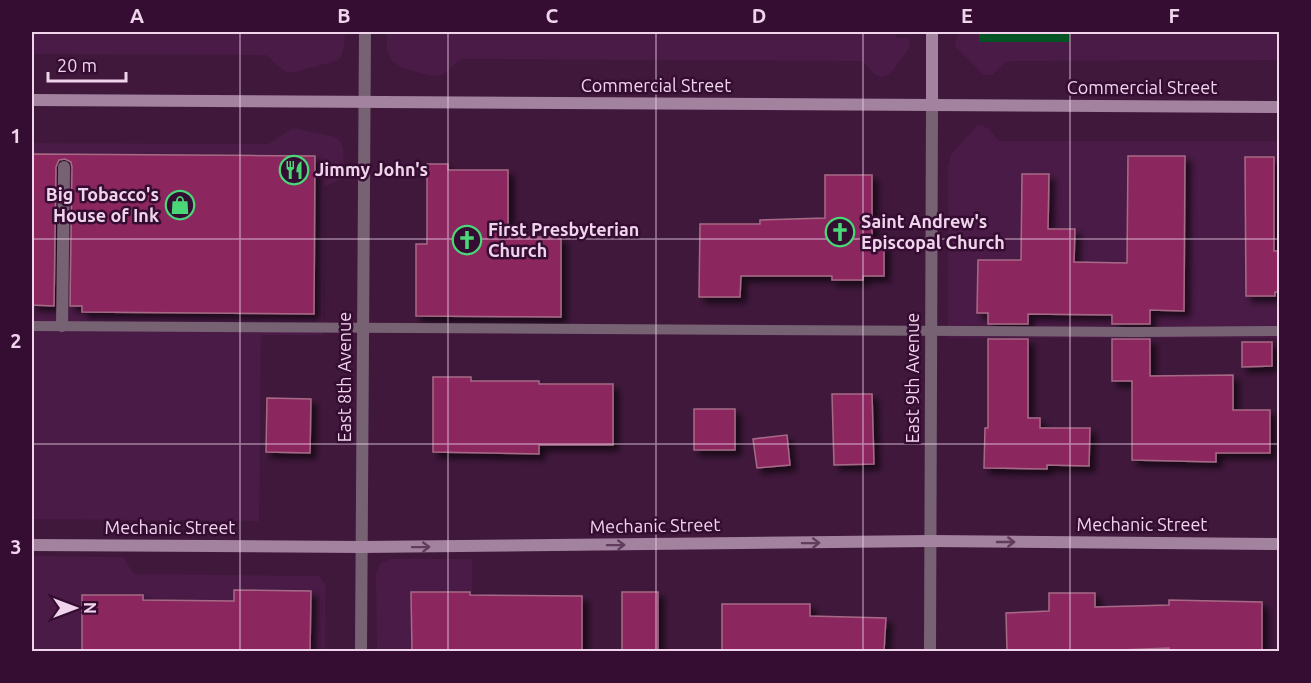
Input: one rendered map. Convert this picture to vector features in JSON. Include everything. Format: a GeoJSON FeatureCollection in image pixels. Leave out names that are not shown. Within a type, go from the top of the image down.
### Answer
{"type":"FeatureCollection","features":[{"type":"Feature","properties":{"kind":"street","name":"East 8th Avenue"},"geometry":{"type":"LineString","coordinates":[[361,651],[365,32]]}},
{"type":"Feature","properties":{"kind":"street"},"geometry":{"type":"LineString","coordinates":[[932,32],[932,105]]}},
{"type":"Feature","properties":{"kind":"street","name":"Commercial Street"},"geometry":{"type":"LineString","coordinates":[[32,100],[1280,107]]}},
{"type":"Feature","properties":{"kind":"street","name":"East 9th Avenue"},"geometry":{"type":"LineString","coordinates":[[930,651],[932,105]]}},
{"type":"Feature","properties":{"kind":"street"},"geometry":{"type":"LineString","coordinates":[[62,327],[64,167]]}},
{"type":"Feature","properties":{"kind":"street","name":"Mechanic Street"},"geometry":{"type":"LineString","coordinates":[[32,545],[362,547],[930,541],[1280,544]]}},
{"type":"Feature","properties":{"kind":"lane"},"geometry":{"type":"LineString","coordinates":[[32,326],[1280,331]]}},
{"type":"Feature","properties":{"kind":"shaded area"},"geometry":{"type":"Polygon","coordinates":[[[32,32],[345,32],[341,57],[336,61],[290,73],[284,71],[266,55],[32,54],[32,32]]]}},
{"type":"Feature","properties":{"kind":"shaded area"},"geometry":{"type":"Polygon","coordinates":[[[387,32],[896,32],[896,38],[908,38],[910,47],[895,68],[882,77],[875,75],[863,61],[461,59],[442,75],[432,76],[402,68],[392,61],[387,50],[387,32]]]}},
{"type":"Feature","properties":{"kind":"shaded area"},"geometry":{"type":"Polygon","coordinates":[[[962,32],[1279,32],[1280,60],[1007,61],[992,75],[984,75],[955,46],[956,37],[962,32]]]}},
{"type":"Feature","properties":{"kind":"shaded area"},"geometry":{"type":"Polygon","coordinates":[[[982,125],[989,129],[999,141],[1279,141],[1279,338],[948,338],[948,166],[951,155],[977,126],[982,125]]]}},
{"type":"Feature","properties":{"kind":"shaded area"},"geometry":{"type":"Polygon","coordinates":[[[293,128],[335,137],[339,140],[343,148],[344,176],[324,188],[323,335],[261,335],[259,521],[32,519],[32,143],[268,144],[293,128]]]}},
{"type":"Feature","properties":{"kind":"shaded area"},"geometry":{"type":"Polygon","coordinates":[[[32,556],[123,557],[134,574],[319,576],[325,584],[325,651],[32,652],[32,556]]]}},
{"type":"Feature","properties":{"kind":"shaded area"},"geometry":{"type":"Polygon","coordinates":[[[391,559],[472,559],[472,651],[377,652],[376,574],[380,564],[391,559]]]}},
{"type":"Feature","properties":{"kind":"green space"},"geometry":{"type":"Polygon","coordinates":[[[979,32],[1069,32],[1069,42],[979,42],[979,32]]]}},
{"type":"Feature","properties":{"kind":"building"},"geometry":{"type":"Polygon","coordinates":[[[32,154],[315,156],[314,314],[82,312],[82,306],[70,306],[72,167],[71,162],[65,159],[59,160],[56,167],[54,306],[32,305],[32,154]]]}},
{"type":"Feature","properties":{"kind":"building"},"geometry":{"type":"Polygon","coordinates":[[[1128,156],[1185,156],[1184,311],[1150,310],[1150,324],[1112,324],[1112,315],[1028,314],[1028,324],[988,324],[988,313],[977,313],[978,260],[1021,260],[1022,174],[1049,174],[1048,229],[1075,229],[1074,262],[1127,263],[1128,156]]]}},
{"type":"Feature","properties":{"kind":"building"},"geometry":{"type":"Polygon","coordinates":[[[1245,157],[1274,157],[1274,251],[1280,251],[1280,292],[1275,292],[1275,296],[1246,296],[1245,157]]]}},
{"type":"Feature","properties":{"kind":"building","name":"First Presbyterian Church"},"geometry":{"type":"Polygon","coordinates":[[[427,164],[448,164],[448,170],[508,170],[508,237],[561,237],[561,317],[416,316],[416,244],[427,244],[427,164]]]}},
{"type":"Feature","properties":{"kind":"building","name":"Saint Andrew's Episcopal Church"},"geometry":{"type":"Polygon","coordinates":[[[825,175],[872,175],[872,241],[884,241],[884,276],[863,276],[863,280],[832,280],[832,276],[741,276],[740,297],[699,297],[700,224],[760,224],[760,220],[825,218],[825,175]]]}},
{"type":"Feature","properties":{"kind":"building"},"geometry":{"type":"Polygon","coordinates":[[[988,339],[1028,339],[1028,418],[1040,418],[1040,428],[1090,428],[1089,466],[1047,465],[1047,469],[984,468],[985,428],[988,428],[988,339]]]}},
{"type":"Feature","properties":{"kind":"building"},"geometry":{"type":"Polygon","coordinates":[[[1112,339],[1150,339],[1150,376],[1233,375],[1233,410],[1270,410],[1270,453],[1216,453],[1216,462],[1132,460],[1132,381],[1112,381],[1112,339]]]}},
{"type":"Feature","properties":{"kind":"building"},"geometry":{"type":"Polygon","coordinates":[[[1242,342],[1272,342],[1272,366],[1242,367],[1242,342]]]}},
{"type":"Feature","properties":{"kind":"building"},"geometry":{"type":"Polygon","coordinates":[[[433,377],[471,377],[471,381],[539,381],[539,384],[613,384],[613,445],[539,445],[539,454],[433,452],[433,377]]]}},
{"type":"Feature","properties":{"kind":"building"},"geometry":{"type":"Polygon","coordinates":[[[832,394],[872,394],[874,464],[834,465],[832,394]]]}},
{"type":"Feature","properties":{"kind":"building"},"geometry":{"type":"Polygon","coordinates":[[[267,398],[311,399],[310,453],[266,452],[267,398]]]}},
{"type":"Feature","properties":{"kind":"building"},"geometry":{"type":"Polygon","coordinates":[[[694,409],[735,409],[735,450],[694,450],[694,409]]]}},
{"type":"Feature","properties":{"kind":"building"},"geometry":{"type":"Polygon","coordinates":[[[787,435],[790,465],[757,468],[753,439],[787,435]]]}},
{"type":"Feature","properties":{"kind":"building"},"geometry":{"type":"Polygon","coordinates":[[[234,590],[311,591],[310,651],[82,651],[82,595],[143,595],[143,600],[234,601],[234,590]]]}},
{"type":"Feature","properties":{"kind":"building"},"geometry":{"type":"Polygon","coordinates":[[[411,592],[582,596],[582,651],[412,651],[411,592]]]}},
{"type":"Feature","properties":{"kind":"building"},"geometry":{"type":"Polygon","coordinates":[[[622,592],[658,592],[658,651],[622,651],[622,592]]]}},
{"type":"Feature","properties":{"kind":"building"},"geometry":{"type":"Polygon","coordinates":[[[1049,593],[1095,593],[1095,607],[1169,605],[1169,600],[1262,602],[1262,651],[1169,651],[1169,648],[1007,651],[1006,613],[1049,611],[1049,593]]]}},
{"type":"Feature","properties":{"kind":"building"},"geometry":{"type":"Polygon","coordinates":[[[722,604],[810,604],[810,616],[886,618],[884,651],[722,651],[722,604]]]}},
{"type":"Feature","properties":{"kind":"place","name":"Jimmy John's"},"geometry":{"type":"Point","coordinates":[294,170]}},
{"type":"Feature","properties":{"kind":"place","name":"Big Tobacco's House of Ink"},"geometry":{"type":"Point","coordinates":[180,205]}},
{"type":"Feature","properties":{"kind":"place","name":"Saint Andrew's Episcopal Church"},"geometry":{"type":"Point","coordinates":[840,232]}},
{"type":"Feature","properties":{"kind":"place","name":"First Presbyterian Church"},"geometry":{"type":"Point","coordinates":[467,240]}}]}
